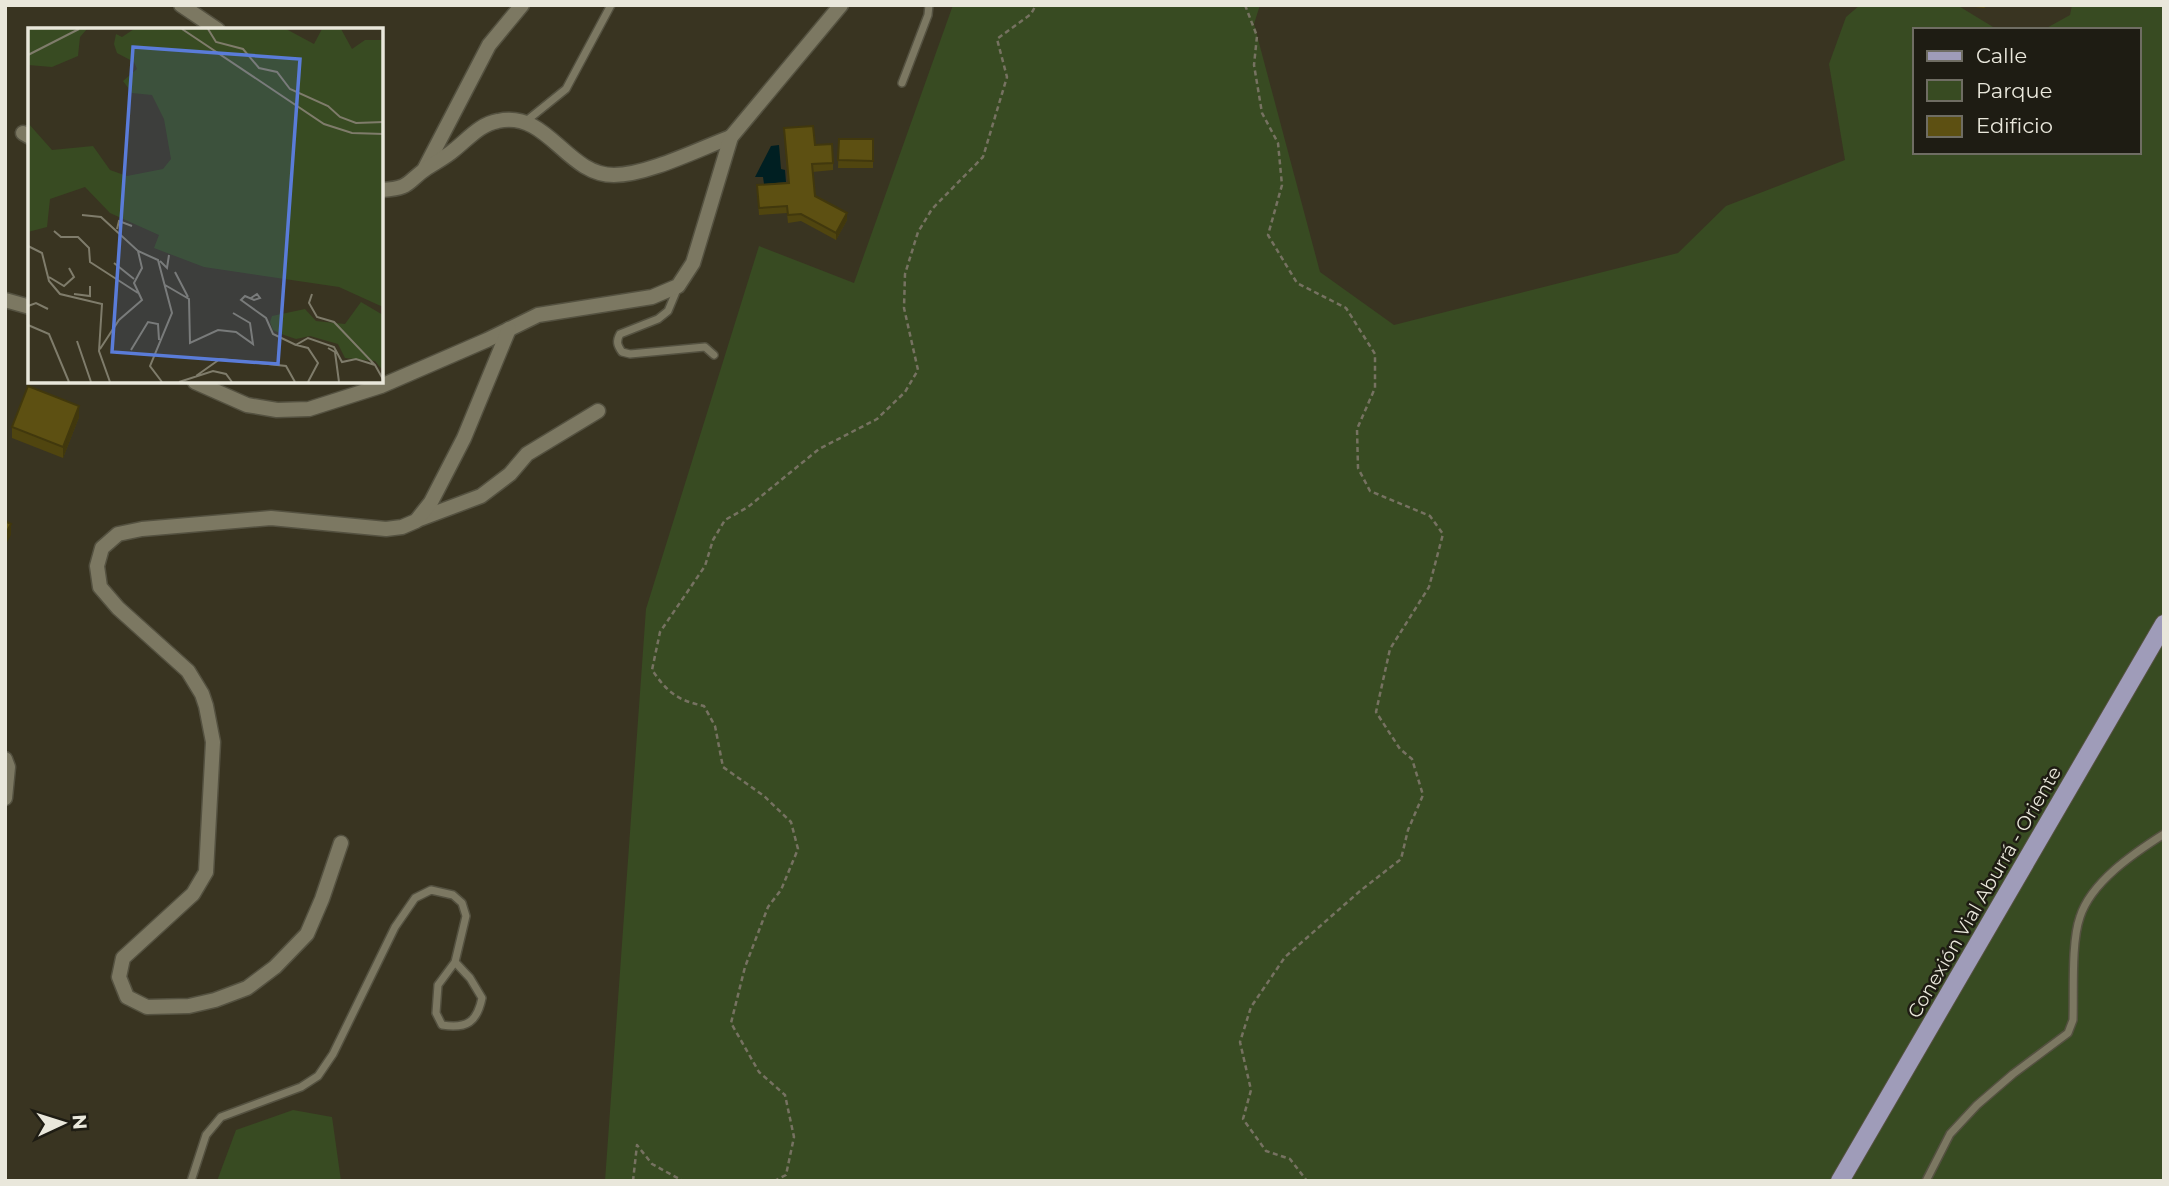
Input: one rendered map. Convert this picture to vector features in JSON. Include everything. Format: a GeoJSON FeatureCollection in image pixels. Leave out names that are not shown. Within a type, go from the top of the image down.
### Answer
{"type":"FeatureCollection","features":[{"type":"Feature","properties":{"kind":"main road","name":"Conexión Vial Aburrá - Oriente"},"geometry":{"type":"LineString","coordinates":[[1840,1181],[2164,624]]}},
{"type":"Feature","properties":{"kind":"street"},"geometry":{"type":"LineString","coordinates":[[181,5],[215,28]]}},
{"type":"Feature","properties":{"kind":"street"},"geometry":{"type":"LineString","coordinates":[[383,190],[399,189],[412,183],[424,170],[489,45],[522,5]]}},
{"type":"Feature","properties":{"kind":"street"},"geometry":{"type":"LineString","coordinates":[[197,383],[247,405],[277,410],[309,409],[381,386],[538,315],[652,297],[678,286],[693,263],[731,137],[841,5]]}},
{"type":"Feature","properties":{"kind":"street"},"geometry":{"type":"LineString","coordinates":[[424,170],[450,154],[480,127],[498,121],[519,119],[535,126],[579,163],[596,172],[613,176],[668,162],[731,137]]}},
{"type":"Feature","properties":{"kind":"street"},"geometry":{"type":"LineString","coordinates":[[5,300],[28,306]]}},
{"type":"Feature","properties":{"kind":"street"},"geometry":{"type":"LineString","coordinates":[[416,521],[431,502],[464,438],[509,329]]}},
{"type":"Feature","properties":{"kind":"street"},"geometry":{"type":"LineString","coordinates":[[341,844],[307,934],[275,967],[247,988],[190,1006],[147,1007],[127,998],[119,977],[123,958],[192,894],[206,872],[213,742],[206,706],[188,671],[100,587],[97,566],[102,548],[118,534],[142,528],[271,518],[386,529],[402,527],[481,496],[510,474],[527,454],[598,411]]}},
{"type":"Feature","properties":{"kind":"street"},"geometry":{"type":"LineString","coordinates":[[5,759],[8,767],[5,798]]}},
{"type":"Feature","properties":{"kind":"lane"},"geometry":{"type":"LineString","coordinates":[[525,122],[566,89],[611,5]]}},
{"type":"Feature","properties":{"kind":"lane"},"geometry":{"type":"LineString","coordinates":[[902,83],[928,15],[929,5]]}},
{"type":"Feature","properties":{"kind":"lane"},"geometry":{"type":"LineString","coordinates":[[678,286],[668,312],[658,319],[620,334],[617,339],[618,346],[622,352],[630,354],[705,347],[714,355]]}},
{"type":"Feature","properties":{"kind":"lane"},"geometry":{"type":"LineString","coordinates":[[1926,1181],[1950,1134],[1968,1115],[2013,1074],[2068,1033],[2073,1020],[2080,916],[2093,893],[2128,858],[2164,834]]}},
{"type":"Feature","properties":{"kind":"lane"},"geometry":{"type":"LineString","coordinates":[[191,1181],[206,1135],[221,1117],[301,1087],[318,1076],[333,1054],[394,927],[415,898],[431,890],[453,895],[462,903],[466,916],[454,962],[438,985],[436,1013],[442,1025],[456,1027],[470,1023],[479,1012],[482,998],[470,978],[454,962]]}},
{"type":"Feature","properties":{"kind":"path"},"geometry":{"type":"LineString","coordinates":[[774,1181],[786,1175],[794,1138],[785,1095],[759,1072],[731,1023],[746,967],[768,907],[781,890],[798,849],[791,822],[764,796],[723,767],[715,726],[704,706],[682,701],[665,689],[652,670],[660,632],[705,566],[713,540],[724,520],[748,507],[819,449],[877,419],[905,392],[918,370],[904,308],[905,274],[918,232],[932,209],[983,156],[1007,77],[997,38],[1031,13],[1036,5]]}},
{"type":"Feature","properties":{"kind":"path"},"geometry":{"type":"LineString","coordinates":[[1245,5],[1257,36],[1254,65],[1262,113],[1278,144],[1282,185],[1268,235],[1297,283],[1346,308],[1375,354],[1375,388],[1357,429],[1358,468],[1370,491],[1430,516],[1443,534],[1429,587],[1391,649],[1376,712],[1400,749],[1412,759],[1423,795],[1408,830],[1401,859],[1285,957],[1251,1007],[1240,1042],[1251,1090],[1244,1119],[1266,1151],[1290,1159],[1307,1181]]}},
{"type":"Feature","properties":{"kind":"path"},"geometry":{"type":"LineString","coordinates":[[633,1181],[637,1144],[652,1164],[683,1181]]}},
{"type":"Feature","properties":{"kind":"green space"},"geometry":{"type":"Polygon","coordinates":[[[953,5],[1260,5],[1254,24],[1320,272],[1394,325],[1678,253],[1726,206],[1845,160],[1829,64],[1846,17],[1860,5],[1957,5],[1995,28],[1913,28],[1913,154],[2141,154],[2141,28],[2047,28],[2070,15],[2072,5],[2164,5],[2164,1181],[605,1181],[646,609],[759,246],[854,283],[953,5]]]}},
{"type":"Feature","properties":{"kind":"green space"},"geometry":{"type":"Polygon","coordinates":[[[293,1110],[332,1117],[341,1181],[217,1181],[236,1130],[293,1110]]]}},
{"type":"Feature","properties":{"kind":"water"},"geometry":{"type":"Polygon","coordinates":[[[779,145],[781,169],[785,170],[786,182],[764,184],[763,177],[755,177],[771,146],[779,145]]]}},
{"type":"Feature","properties":{"kind":"building"},"geometry":{"type":"Polygon","coordinates":[[[813,126],[815,145],[832,144],[833,163],[812,164],[815,196],[847,213],[836,233],[801,214],[788,215],[787,206],[759,208],[757,185],[789,183],[784,128],[813,126]]]}},
{"type":"Feature","properties":{"kind":"building"},"geometry":{"type":"Polygon","coordinates":[[[839,139],[873,139],[873,161],[838,160],[839,139]]]}},
{"type":"Feature","properties":{"kind":"building"},"geometry":{"type":"Polygon","coordinates":[[[28,386],[79,406],[63,447],[12,427],[28,386]]]}},
{"type":"Feature","properties":{"kind":"building"},"geometry":{"type":"Polygon","coordinates":[[[5,521],[11,524],[5,535],[5,521]]]}}]}
